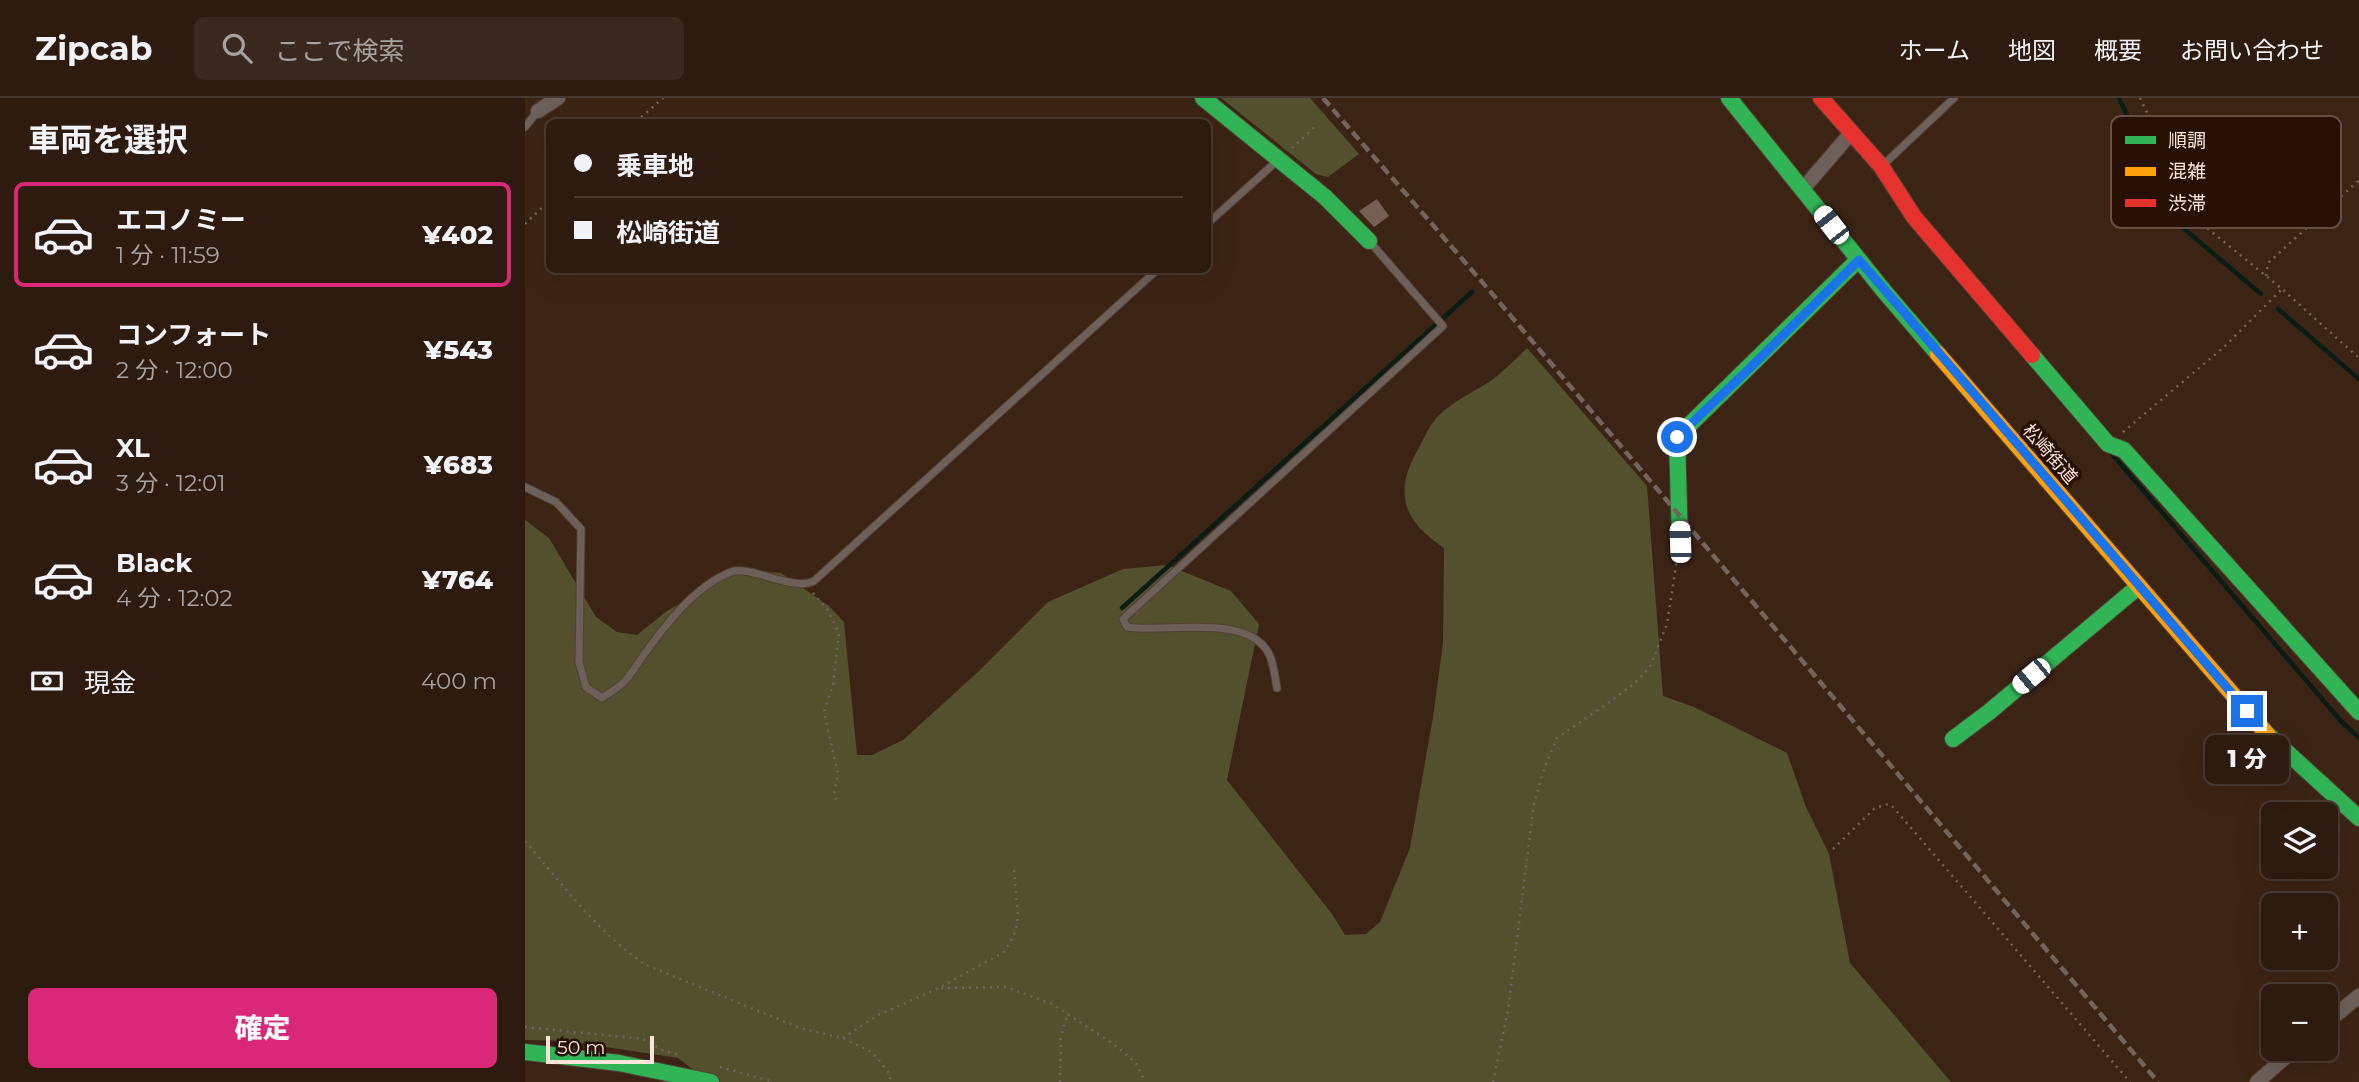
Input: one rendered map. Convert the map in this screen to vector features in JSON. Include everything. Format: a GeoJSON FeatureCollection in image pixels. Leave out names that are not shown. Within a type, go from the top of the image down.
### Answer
{"type":"FeatureCollection","features":[{"type":"Feature","properties":{"kind":"street"},"geometry":{"type":"LineString","coordinates":[[538,111],[558,98]]}},
{"type":"Feature","properties":{"kind":"street"},"geometry":{"type":"LineString","coordinates":[[1203,98],[1340,211],[1369,241]]}},
{"type":"Feature","properties":{"kind":"street","name":"松崎街道"},"geometry":{"type":"LineString","coordinates":[[1729,98],[1859,260],[2265,732],[2359,818]]}},
{"type":"Feature","properties":{"kind":"street"},"geometry":{"type":"LineString","coordinates":[[1821,98],[1881,166],[1915,217],[2108,444],[2124,450],[2359,712]]}},
{"type":"Feature","properties":{"kind":"street"},"geometry":{"type":"LineString","coordinates":[[1802,190],[1851,133]]}},
{"type":"Feature","properties":{"kind":"street"},"geometry":{"type":"LineString","coordinates":[[1680,542],[1677,437],[1859,260]]}},
{"type":"Feature","properties":{"kind":"street"},"geometry":{"type":"LineString","coordinates":[[1953,739],[2139,586]]}},
{"type":"Feature","properties":{"kind":"street"},"geometry":{"type":"LineString","coordinates":[[2338,1013],[2359,996]]}},
{"type":"Feature","properties":{"kind":"street"},"geometry":{"type":"LineString","coordinates":[[525,1052],[603,1062],[711,1082]]}},
{"type":"Feature","properties":{"kind":"street"},"geometry":{"type":"LineString","coordinates":[[2257,1082],[2281,1061]]}},
{"type":"Feature","properties":{"kind":"lane"},"geometry":{"type":"LineString","coordinates":[[1881,166],[1954,98]]}},
{"type":"Feature","properties":{"kind":"lane"},"geometry":{"type":"LineString","coordinates":[[525,127],[538,111]]}},
{"type":"Feature","properties":{"kind":"lane"},"geometry":{"type":"LineString","coordinates":[[1211,220],[1279,159]]}},
{"type":"Feature","properties":{"kind":"lane"},"geometry":{"type":"LineString","coordinates":[[1277,688],[1269,654],[1246,635],[1222,628],[1192,626],[1138,629],[1127,627],[1123,619],[1443,326],[1369,241]]}},
{"type":"Feature","properties":{"kind":"lane"},"geometry":{"type":"LineString","coordinates":[[525,487],[556,502],[581,529],[579,662],[586,687],[603,698],[625,681],[674,616],[706,587],[733,571],[751,572],[771,580],[807,585],[1154,273]]}},
{"type":"Feature","properties":{"kind":"path"},"geometry":{"type":"LineString","coordinates":[[639,119],[663,98]]}},
{"type":"Feature","properties":{"kind":"path"},"geometry":{"type":"LineString","coordinates":[[2140,98],[2149,116]]}},
{"type":"Feature","properties":{"kind":"path"},"geometry":{"type":"LineString","coordinates":[[1279,159],[1317,125]]}},
{"type":"Feature","properties":{"kind":"path"},"geometry":{"type":"LineString","coordinates":[[2341,196],[2359,180]]}},
{"type":"Feature","properties":{"kind":"path"},"geometry":{"type":"LineString","coordinates":[[525,223],[546,204]]}},
{"type":"Feature","properties":{"kind":"path"},"geometry":{"type":"LineString","coordinates":[[2207,228],[2282,289],[2359,358]]}},
{"type":"Feature","properties":{"kind":"path"},"geometry":{"type":"LineString","coordinates":[[2266,276],[2268,263],[2306,228]]}},
{"type":"Feature","properties":{"kind":"path"},"geometry":{"type":"LineString","coordinates":[[2108,444],[2224,347],[2282,289]]}},
{"type":"Feature","properties":{"kind":"path"},"geometry":{"type":"LineString","coordinates":[[1493,1082],[1508,1010],[1534,803],[1544,769],[1557,738],[1608,703],[1650,667],[1667,624],[1680,542]]}},
{"type":"Feature","properties":{"kind":"path"},"geometry":{"type":"LineString","coordinates":[[807,585],[827,609],[839,634],[833,685],[824,712],[838,775],[834,794],[838,803]]}},
{"type":"Feature","properties":{"kind":"path"},"geometry":{"type":"LineString","coordinates":[[1833,849],[1875,808],[1888,804],[1893,807],[2130,1082]]}},
{"type":"Feature","properties":{"kind":"path"},"geometry":{"type":"LineString","coordinates":[[525,842],[599,927],[626,952],[646,965],[800,1028],[843,1038],[873,1053],[889,1073],[891,1082]]}},
{"type":"Feature","properties":{"kind":"path"},"geometry":{"type":"LineString","coordinates":[[843,1038],[878,1014],[939,988],[1004,952],[1014,935],[1018,917],[1014,869]]}},
{"type":"Feature","properties":{"kind":"path"},"geometry":{"type":"LineString","coordinates":[[939,988],[1006,987],[1052,1004],[1112,1043],[1136,1063],[1145,1082]]}},
{"type":"Feature","properties":{"kind":"path"},"geometry":{"type":"LineString","coordinates":[[1060,1082],[1061,1036],[1068,1013]]}},
{"type":"Feature","properties":{"kind":"path"},"geometry":{"type":"LineString","coordinates":[[525,1027],[643,1039],[664,1051],[684,1056]]}},
{"type":"Feature","properties":{"kind":"path"},"geometry":{"type":"LineString","coordinates":[[721,1067],[774,1082]]}},
{"type":"Feature","properties":{"kind":"shaded area"},"geometry":{"type":"Polygon","coordinates":[[[1221,98],[1310,98],[1359,154],[1328,177],[1316,174],[1221,98]]]}},
{"type":"Feature","properties":{"kind":"shaded area"},"geometry":{"type":"Polygon","coordinates":[[[1527,348],[1647,486],[1663,696],[1694,707],[1787,753],[1806,807],[1829,854],[1850,963],[1951,1082],[704,1082],[704,1078],[678,1058],[567,1041],[525,1040],[525,520],[549,538],[596,617],[617,632],[637,635],[667,611],[736,570],[781,573],[829,606],[844,622],[857,755],[872,755],[903,740],[979,671],[1048,602],[1123,569],[1167,565],[1231,591],[1259,624],[1227,780],[1332,914],[1345,935],[1366,934],[1380,922],[1410,848],[1443,643],[1444,548],[1429,537],[1410,514],[1405,502],[1407,475],[1412,460],[1440,414],[1496,377],[1527,348]]]}},
{"type":"Feature","properties":{"kind":"building"},"geometry":{"type":"Polygon","coordinates":[[[1377,199],[1389,216],[1374,227],[1359,211],[1377,199]]]}},
{"type":"Feature","properties":{"kind":"waterway"},"geometry":{"type":"LineString","coordinates":[[2119,98],[2127,116]]}},
{"type":"Feature","properties":{"kind":"waterway"},"geometry":{"type":"LineString","coordinates":[[2183,228],[2261,294]]}},
{"type":"Feature","properties":{"kind":"waterway"},"geometry":{"type":"LineString","coordinates":[[1122,608],[1472,292]]}},
{"type":"Feature","properties":{"kind":"waterway"},"geometry":{"type":"LineString","coordinates":[[2278,309],[2359,379]]}},
{"type":"Feature","properties":{"kind":"waterway"},"geometry":{"type":"LineString","coordinates":[[2112,454],[2341,721],[2359,738]]}},
{"type":"Feature","properties":{"kind":"railway"},"geometry":{"type":"LineString","coordinates":[[1323,98],[1489,290],[2158,1082]]}},
{"type":"Feature","properties":{"kind":"traffic: fast"},"geometry":{"type":"LineString","coordinates":[[1203,98],[1325,197],[1369,241]]}},
{"type":"Feature","properties":{"kind":"traffic: fast"},"geometry":{"type":"LineString","coordinates":[[1729,98],[1938,354]]}},
{"type":"Feature","properties":{"kind":"traffic: fast"},"geometry":{"type":"LineString","coordinates":[[1680,542],[1677,437],[1858,260]]}},
{"type":"Feature","properties":{"kind":"traffic: fast"},"geometry":{"type":"LineString","coordinates":[[2032,355],[2108,444],[2124,450],[2359,712]]}},
{"type":"Feature","properties":{"kind":"traffic: fast"},"geometry":{"type":"LineString","coordinates":[[1953,739],[2139,586]]}},
{"type":"Feature","properties":{"kind":"traffic: fast"},"geometry":{"type":"LineString","coordinates":[[2267,734],[2359,818]]}},
{"type":"Feature","properties":{"kind":"traffic: fast"},"geometry":{"type":"LineString","coordinates":[[525,1052],[619,1063],[711,1082]]}},
{"type":"Feature","properties":{"kind":"traffic: slow"},"geometry":{"type":"LineString","coordinates":[[1938,354],[2267,734]]}},
{"type":"Feature","properties":{"kind":"traffic: jam"},"geometry":{"type":"LineString","coordinates":[[1821,98],[1881,166],[1914,217],[2032,355]]}},
{"type":"Feature","properties":{"kind":"route"},"geometry":{"type":"LineString","coordinates":[[1677,437],[1859,260],[2247,711]]}}]}
